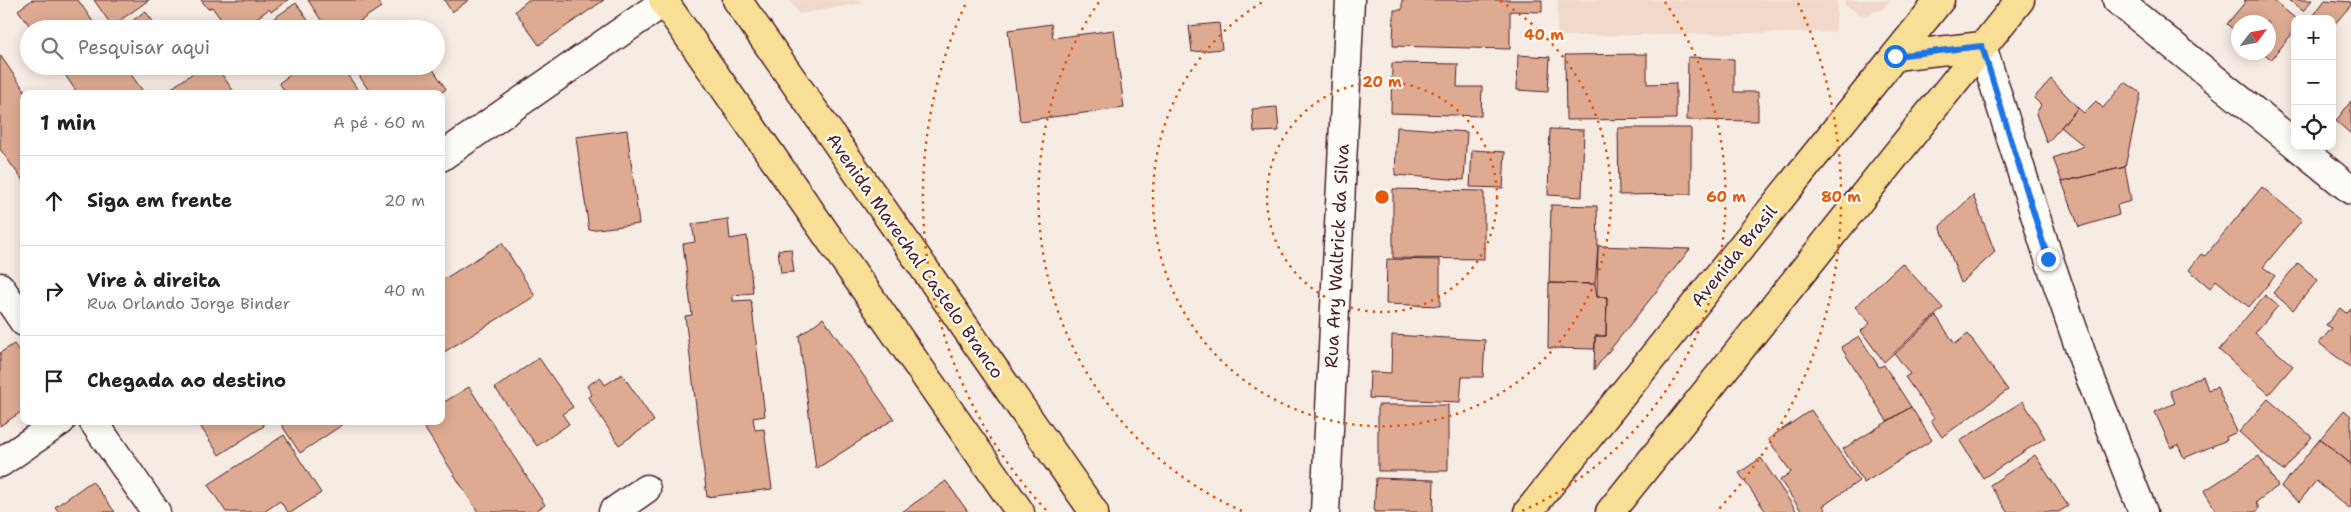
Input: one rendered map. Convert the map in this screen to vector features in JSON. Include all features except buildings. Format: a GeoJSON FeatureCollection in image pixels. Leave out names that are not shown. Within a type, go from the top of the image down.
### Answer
{"type":"FeatureCollection","features":[{"type":"Feature","properties":{"kind":"main road","name":"Avenida Marechal Castelo Branco"},"geometry":{"type":"LineString","coordinates":[[737,0],[1094,512]]}},
{"type":"Feature","properties":{"kind":"main road","name":"Avenida Brasil"},"geometry":{"type":"LineString","coordinates":[[1528,512],[1940,0]]}},
{"type":"Feature","properties":{"kind":"main road"},"geometry":{"type":"LineString","coordinates":[[1610,512],[2020,0]]}},
{"type":"Feature","properties":{"kind":"main road"},"geometry":{"type":"LineString","coordinates":[[664,1],[1020,512]]}},
{"type":"Feature","properties":{"kind":"main road"},"geometry":{"type":"LineString","coordinates":[[1895,56],[1982,46]]}},
{"type":"Feature","properties":{"kind":"street","name":"Rua Ary Waltrick da Silva"},"geometry":{"type":"LineString","coordinates":[[1325,512],[1350,0]]}},
{"type":"Feature","properties":{"kind":"street"},"geometry":{"type":"LineString","coordinates":[[2117,0],[2291,141]]}},
{"type":"Feature","properties":{"kind":"street"},"geometry":{"type":"LineString","coordinates":[[445,154],[664,1]]}},
{"type":"Feature","properties":{"kind":"street"},"geometry":{"type":"LineString","coordinates":[[1982,46],[2048,259],[2090,376],[2144,512]]}},
{"type":"Feature","properties":{"kind":"street"},"geometry":{"type":"LineString","coordinates":[[2302,150],[2351,190]]}},
{"type":"Feature","properties":{"kind":"street"},"geometry":{"type":"LineString","coordinates":[[0,288],[20,316]]}},
{"type":"Feature","properties":{"kind":"street"},"geometry":{"type":"LineString","coordinates":[[0,463],[54,425]]}},
{"type":"Feature","properties":{"kind":"street"},"geometry":{"type":"LineString","coordinates":[[96,425],[156,512]]}},
{"type":"Feature","properties":{"kind":"street"},"geometry":{"type":"LineString","coordinates":[[613,512],[646,489]]}},
{"type":"Feature","properties":{"kind":"shaded area"},"geometry":{"type":"Polygon","coordinates":[[[789,0],[862,0],[863,3],[799,14],[789,0]]]}},
{"type":"Feature","properties":{"kind":"shaded area"},"geometry":{"type":"Polygon","coordinates":[[[1558,0],[1837,0],[1836,32],[1557,36],[1558,0]]]}},
{"type":"Feature","properties":{"kind":"shaded area"},"geometry":{"type":"Polygon","coordinates":[[[1845,0],[1890,0],[1883,9],[1863,16],[1845,5],[1845,0]]]}},
{"type":"Feature","properties":{"kind":"route"},"geometry":{"type":"LineString","coordinates":[[1895,56],[1982,46],[2048,259]]}}]}
